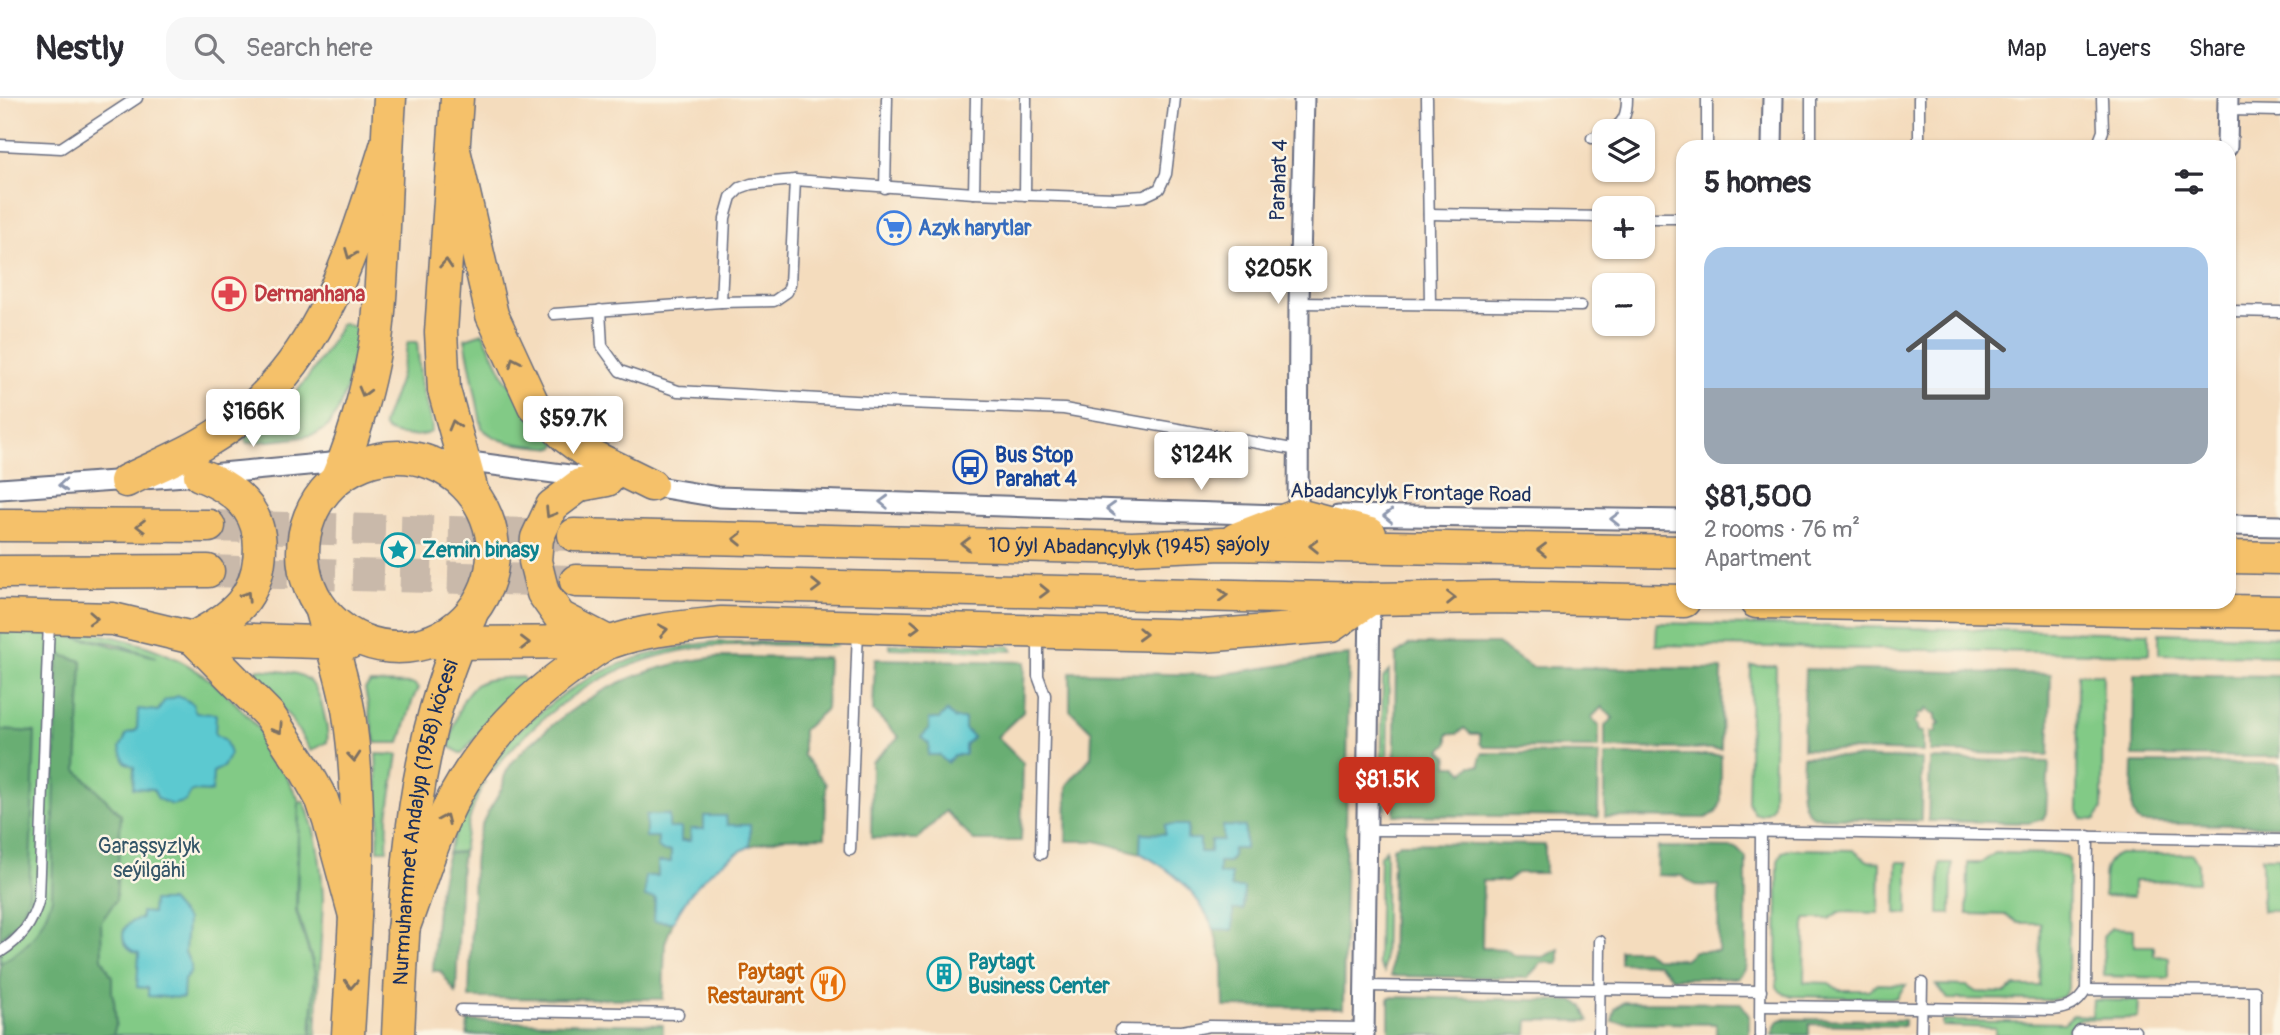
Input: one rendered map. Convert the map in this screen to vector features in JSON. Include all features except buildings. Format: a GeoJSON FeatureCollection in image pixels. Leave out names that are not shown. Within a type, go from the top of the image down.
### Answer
{"type":"FeatureCollection","features":[{"type":"Feature","properties":{"kind":"main road"},"geometry":{"type":"LineString","coordinates":[[348,1035],[355,916],[357,818],[354,750],[349,712],[331,642],[322,611],[308,585],[302,556],[305,527],[318,499],[341,469],[367,381],[378,325],[390,98]]}},
{"type":"Feature","properties":{"kind":"main road"},"geometry":{"type":"LineString","coordinates":[[341,469],[384,458],[425,459],[448,471],[468,476],[444,390],[441,332],[457,98]]}},
{"type":"Feature","properties":{"kind":"main road"},"geometry":{"type":"LineString","coordinates":[[125,481],[207,442],[252,408],[294,361],[329,307],[359,234],[387,143]]}},
{"type":"Feature","properties":{"kind":"main road"},"geometry":{"type":"LineString","coordinates":[[454,150],[492,314],[534,406],[566,437],[590,455],[651,485]]}},
{"type":"Feature","properties":{"kind":"main road"},"geometry":{"type":"LineString","coordinates":[[193,638],[228,618],[243,602],[258,569],[260,552],[255,522],[247,508],[219,483],[200,475]]}},
{"type":"Feature","properties":{"kind":"main road","name":"Nurmuhammet Andalyp (1958) köçesi"},"geometry":{"type":"LineString","coordinates":[[398,1035],[413,819],[444,643],[471,614],[491,578],[494,547],[488,517],[468,476]]}},
{"type":"Feature","properties":{"kind":"main road"},"geometry":{"type":"LineString","coordinates":[[607,480],[580,485],[552,506],[537,538],[535,561],[543,593],[560,617],[608,642]]}},
{"type":"Feature","properties":{"kind":"main road"},"geometry":{"type":"LineString","coordinates":[[1222,544],[1298,515],[1419,547]]}},
{"type":"Feature","properties":{"kind":"main road"},"geometry":{"type":"LineString","coordinates":[[0,525],[209,526]]}},
{"type":"Feature","properties":{"kind":"main road","name":"10 ýyl Abadançylyk (1945) şaýoly"},"geometry":{"type":"LineString","coordinates":[[575,535],[1132,548],[1222,544],[1676,552]]}},
{"type":"Feature","properties":{"kind":"main road"},"geometry":{"type":"LineString","coordinates":[[2236,557],[2280,558]]}},
{"type":"Feature","properties":{"kind":"main road"},"geometry":{"type":"LineString","coordinates":[[0,572],[208,572]]}},
{"type":"Feature","properties":{"kind":"main road"},"geometry":{"type":"LineString","coordinates":[[576,581],[1370,599],[1493,597],[1676,601]]}},
{"type":"Feature","properties":{"kind":"main road"},"geometry":{"type":"LineString","coordinates":[[0,616],[113,619],[193,638],[371,644],[400,649],[444,643],[608,642],[674,628],[722,623],[1203,636],[1331,626],[1370,599]]}},
{"type":"Feature","properties":{"kind":"main road"},"geometry":{"type":"LineString","coordinates":[[2123,609],[2280,612]]}},
{"type":"Feature","properties":{"kind":"main road"},"geometry":{"type":"LineString","coordinates":[[322,611],[344,632],[371,644]]}},
{"type":"Feature","properties":{"kind":"main road"},"geometry":{"type":"LineString","coordinates":[[193,638],[269,716],[306,771],[322,800],[355,916]]}},
{"type":"Feature","properties":{"kind":"main road"},"geometry":{"type":"LineString","coordinates":[[404,929],[442,825],[457,794],[487,748],[510,720],[536,695],[608,642]]}},
{"type":"Feature","properties":{"kind":"street","name":"Parahat 4"},"geometry":{"type":"LineString","coordinates":[[1298,515],[1304,98]]}},
{"type":"Feature","properties":{"kind":"street"},"geometry":{"type":"LineString","coordinates":[[1772,140],[1773,98]]}},
{"type":"Feature","properties":{"kind":"street"},"geometry":{"type":"LineString","coordinates":[[2227,140],[2228,104]]}},
{"type":"Feature","properties":{"kind":"street"},"geometry":{"type":"LineString","coordinates":[[0,489],[200,475],[341,469]]}},
{"type":"Feature","properties":{"kind":"street"},"geometry":{"type":"LineString","coordinates":[[468,476],[607,480],[651,485]]}},
{"type":"Feature","properties":{"kind":"street","name":"Abadancylyk Frontage Road"},"geometry":{"type":"LineString","coordinates":[[651,485],[718,497],[1298,515],[1676,520]]}},
{"type":"Feature","properties":{"kind":"street"},"geometry":{"type":"LineString","coordinates":[[2236,525],[2280,526]]}},
{"type":"Feature","properties":{"kind":"street"},"geometry":{"type":"LineString","coordinates":[[1364,1031],[1370,599]]}},
{"type":"Feature","properties":{"kind":"lane"},"geometry":{"type":"LineString","coordinates":[[0,145],[61,148],[137,98]]}},
{"type":"Feature","properties":{"kind":"lane"},"geometry":{"type":"LineString","coordinates":[[885,188],[887,98]]}},
{"type":"Feature","properties":{"kind":"lane"},"geometry":{"type":"LineString","coordinates":[[974,192],[976,98]]}},
{"type":"Feature","properties":{"kind":"lane"},"geometry":{"type":"LineString","coordinates":[[1025,195],[1026,98]]}},
{"type":"Feature","properties":{"kind":"lane"},"geometry":{"type":"LineString","coordinates":[[722,302],[725,218],[732,197],[740,188],[751,184],[795,180],[885,188],[1025,195],[1115,198],[1144,196],[1158,189],[1166,174],[1175,98]]}},
{"type":"Feature","properties":{"kind":"lane"},"geometry":{"type":"LineString","coordinates":[[1427,98],[1430,304]]}},
{"type":"Feature","properties":{"kind":"lane"},"geometry":{"type":"LineString","coordinates":[[1623,119],[1627,111],[1627,98]]}},
{"type":"Feature","properties":{"kind":"lane"},"geometry":{"type":"LineString","coordinates":[[1707,98],[1707,140]]}},
{"type":"Feature","properties":{"kind":"lane"},"geometry":{"type":"LineString","coordinates":[[1811,98],[1811,140]]}},
{"type":"Feature","properties":{"kind":"lane"},"geometry":{"type":"LineString","coordinates":[[1919,98],[1919,140]]}},
{"type":"Feature","properties":{"kind":"lane"},"geometry":{"type":"LineString","coordinates":[[2100,140],[2103,131],[2102,98]]}},
{"type":"Feature","properties":{"kind":"lane"},"geometry":{"type":"LineString","coordinates":[[2228,104],[2280,111]]}},
{"type":"Feature","properties":{"kind":"lane"},"geometry":{"type":"LineString","coordinates":[[554,314],[774,301],[787,292],[790,285],[795,180]]}},
{"type":"Feature","properties":{"kind":"lane"},"geometry":{"type":"LineString","coordinates":[[1429,214],[1592,217]]}},
{"type":"Feature","properties":{"kind":"lane"},"geometry":{"type":"LineString","coordinates":[[1655,218],[1676,218]]}},
{"type":"Feature","properties":{"kind":"lane"},"geometry":{"type":"LineString","coordinates":[[1299,303],[1581,306]]}},
{"type":"Feature","properties":{"kind":"lane"},"geometry":{"type":"LineString","coordinates":[[600,310],[602,346],[620,371],[678,391],[1064,409],[1298,450]]}},
{"type":"Feature","properties":{"kind":"lane"},"geometry":{"type":"LineString","coordinates":[[2236,311],[2280,312]]}},
{"type":"Feature","properties":{"kind":"lane"},"geometry":{"type":"LineString","coordinates":[[0,952],[15,943],[26,931],[34,918],[39,899],[49,617]]}},
{"type":"Feature","properties":{"kind":"lane"},"geometry":{"type":"LineString","coordinates":[[850,850],[858,625]]}},
{"type":"Feature","properties":{"kind":"lane"},"geometry":{"type":"LineString","coordinates":[[1038,631],[1038,676],[1045,695],[1041,853]]}},
{"type":"Feature","properties":{"kind":"lane"},"geometry":{"type":"LineString","coordinates":[[1367,830],[1761,831],[2280,840]]}},
{"type":"Feature","properties":{"kind":"lane"},"geometry":{"type":"LineString","coordinates":[[1760,1035],[1761,831]]}},
{"type":"Feature","properties":{"kind":"lane"},"geometry":{"type":"LineString","coordinates":[[1760,1006],[2053,1010],[2070,1008],[2086,990],[2088,836]]}},
{"type":"Feature","properties":{"kind":"lane"},"geometry":{"type":"LineString","coordinates":[[1599,1035],[1600,941]]}},
{"type":"Feature","properties":{"kind":"lane"},"geometry":{"type":"LineString","coordinates":[[1921,1035],[1923,983]]}},
{"type":"Feature","properties":{"kind":"lane"},"geometry":{"type":"LineString","coordinates":[[1365,986],[1761,990]]}},
{"type":"Feature","properties":{"kind":"lane"},"geometry":{"type":"LineString","coordinates":[[2086,990],[2255,991],[2255,1035]]}},
{"type":"Feature","properties":{"kind":"lane"},"geometry":{"type":"LineString","coordinates":[[461,1010],[678,1014]]}},
{"type":"Feature","properties":{"kind":"lane"},"geometry":{"type":"LineString","coordinates":[[1120,1030],[1182,1031],[1210,1027],[1364,1031]]}},
{"type":"Feature","properties":{"kind":"lane"},"geometry":{"type":"LineString","coordinates":[[2077,1035],[2080,1031],[2088,1030],[2135,1031]]}},
{"type":"Feature","properties":{"kind":"green space"},"geometry":{"type":"Polygon","coordinates":[[[342,323],[361,329],[347,387],[335,416],[327,427],[318,433],[302,437],[247,443],[244,436],[275,414],[301,387],[342,323]]]}},
{"type":"Feature","properties":{"kind":"green space"},"geometry":{"type":"Polygon","coordinates":[[[483,333],[505,379],[559,441],[554,448],[506,441],[482,428],[465,339],[483,333]]]}},
{"type":"Feature","properties":{"kind":"green space"},"geometry":{"type":"Polygon","coordinates":[[[408,342],[417,342],[421,384],[432,426],[431,432],[407,436],[388,431],[383,424],[399,381],[408,342]]]}},
{"type":"Feature","properties":{"kind":"green space"},"geometry":{"type":"Polygon","coordinates":[[[1657,623],[2149,633],[2149,654],[1656,645],[1657,623]]]}},
{"type":"Feature","properties":{"kind":"green space","name":"Garaşsyzlyk seýilgähi"},"geometry":{"type":"Polygon","coordinates":[[[77,630],[147,646],[200,673],[244,712],[288,767],[283,770],[299,800],[296,911],[315,972],[311,1035],[0,1035],[0,631],[61,635],[156,657],[114,643],[77,637],[77,630]]]}},
{"type":"Feature","properties":{"kind":"green space"},"geometry":{"type":"Polygon","coordinates":[[[2159,633],[2280,637],[2280,656],[2159,654],[2159,633]]]}},
{"type":"Feature","properties":{"kind":"green space"},"geometry":{"type":"Polygon","coordinates":[[[714,642],[836,642],[836,646],[712,646],[678,651],[646,660],[588,686],[537,724],[491,773],[487,770],[520,729],[581,683],[622,663],[644,656],[714,642]]]}},
{"type":"Feature","properties":{"kind":"green space"},"geometry":{"type":"Polygon","coordinates":[[[890,644],[1009,646],[1013,651],[890,648],[890,644]]]}},
{"type":"Feature","properties":{"kind":"green space"},"geometry":{"type":"Polygon","coordinates":[[[1410,644],[1497,644],[1531,667],[1722,669],[1721,749],[1605,748],[1605,726],[1613,718],[1602,707],[1591,718],[1599,726],[1599,748],[1484,747],[1480,743],[1480,734],[1471,734],[1464,728],[1457,734],[1448,734],[1448,743],[1441,750],[1448,757],[1448,766],[1457,766],[1464,773],[1470,766],[1480,766],[1483,753],[1599,754],[1598,817],[1394,815],[1396,655],[1410,644]]]}},
{"type":"Feature","properties":{"kind":"green space"},"geometry":{"type":"Polygon","coordinates":[[[58,654],[82,661],[77,770],[121,815],[116,900],[101,922],[102,958],[112,977],[116,1025],[113,1035],[0,1035],[0,963],[20,951],[34,937],[52,898],[58,654]]]}},
{"type":"Feature","properties":{"kind":"green space"},"geometry":{"type":"Polygon","coordinates":[[[1349,655],[1343,1008],[1224,1007],[1223,964],[1214,929],[1233,929],[1233,910],[1243,910],[1243,888],[1231,888],[1219,874],[1219,862],[1232,859],[1232,849],[1223,840],[1210,852],[1200,852],[1187,839],[1188,826],[1165,834],[1141,833],[1140,853],[1096,841],[1066,841],[1067,785],[1091,757],[1092,732],[1070,710],[1070,672],[1218,675],[1349,655]]]}},
{"type":"Feature","properties":{"kind":"green space"},"geometry":{"type":"Polygon","coordinates":[[[717,657],[828,658],[826,709],[803,730],[803,755],[826,784],[825,837],[782,838],[750,846],[750,825],[726,825],[705,816],[704,829],[691,841],[658,837],[671,851],[671,862],[658,876],[645,876],[655,898],[654,921],[673,922],[665,943],[663,999],[469,998],[476,848],[481,826],[503,785],[510,765],[556,722],[598,694],[666,666],[717,657]]]}},
{"type":"Feature","properties":{"kind":"green space"},"geometry":{"type":"Polygon","coordinates":[[[875,659],[1025,662],[1023,712],[997,737],[1023,763],[1021,841],[974,841],[946,811],[918,839],[871,838],[872,762],[899,737],[873,711],[875,659]]]}},
{"type":"Feature","properties":{"kind":"green space"},"geometry":{"type":"Polygon","coordinates":[[[1751,666],[1776,666],[1773,803],[1771,809],[1761,815],[1754,813],[1748,802],[1751,666]]]}},
{"type":"Feature","properties":{"kind":"green space"},"geometry":{"type":"Polygon","coordinates":[[[258,669],[295,674],[310,681],[320,699],[327,728],[327,742],[311,751],[289,716],[253,678],[258,669]]]}},
{"type":"Feature","properties":{"kind":"green space"},"geometry":{"type":"Polygon","coordinates":[[[1805,669],[2051,674],[2049,755],[1930,752],[1930,732],[1936,732],[1940,723],[1936,714],[1927,709],[1918,713],[1914,722],[1918,726],[1917,731],[1923,732],[1923,752],[1803,749],[1805,669]]]}},
{"type":"Feature","properties":{"kind":"green space"},"geometry":{"type":"Polygon","coordinates":[[[1389,671],[1386,811],[1381,802],[1383,678],[1389,671]]]}},
{"type":"Feature","properties":{"kind":"green space"},"geometry":{"type":"Polygon","coordinates":[[[2078,674],[2103,674],[2102,809],[2095,820],[2083,819],[2077,809],[2078,674]]]}},
{"type":"Feature","properties":{"kind":"green space"},"geometry":{"type":"Polygon","coordinates":[[[2134,674],[2280,676],[2280,757],[2133,756],[2134,674]]]}},
{"type":"Feature","properties":{"kind":"green space"},"geometry":{"type":"Polygon","coordinates":[[[522,677],[528,685],[493,716],[462,754],[449,746],[456,718],[469,691],[484,681],[522,677]]]}},
{"type":"Feature","properties":{"kind":"green space"},"geometry":{"type":"Polygon","coordinates":[[[370,683],[414,684],[418,688],[400,743],[375,743],[365,689],[370,683]]]}},
{"type":"Feature","properties":{"kind":"green space"},"geometry":{"type":"Polygon","coordinates":[[[0,730],[35,732],[29,895],[21,918],[0,939],[0,730]]]}},
{"type":"Feature","properties":{"kind":"green space"},"geometry":{"type":"Polygon","coordinates":[[[376,754],[398,755],[388,815],[387,850],[378,850],[376,754]]]}},
{"type":"Feature","properties":{"kind":"green space"},"geometry":{"type":"Polygon","coordinates":[[[1605,755],[1721,755],[1721,802],[1717,812],[1706,818],[1605,817],[1605,755]]]}},
{"type":"Feature","properties":{"kind":"green space"},"geometry":{"type":"Polygon","coordinates":[[[1803,756],[1922,759],[1921,821],[1814,817],[1804,806],[1802,798],[1803,756]]]}},
{"type":"Feature","properties":{"kind":"green space"},"geometry":{"type":"Polygon","coordinates":[[[1930,759],[2049,762],[2046,813],[2043,819],[2029,823],[1928,821],[1930,759]]]}},
{"type":"Feature","properties":{"kind":"green space"},"geometry":{"type":"Polygon","coordinates":[[[2133,763],[2280,764],[2280,826],[2141,823],[2136,820],[2132,810],[2133,763]]]}},
{"type":"Feature","properties":{"kind":"green space"},"geometry":{"type":"Polygon","coordinates":[[[481,780],[485,782],[471,816],[463,852],[448,853],[459,821],[481,780]]]}},
{"type":"Feature","properties":{"kind":"green space"},"geometry":{"type":"Polygon","coordinates":[[[304,801],[320,862],[323,900],[316,1035],[312,1035],[316,972],[297,911],[299,803],[304,801]]]}},
{"type":"Feature","properties":{"kind":"green space"},"geometry":{"type":"Polygon","coordinates":[[[1400,843],[1545,845],[1545,873],[1517,873],[1506,881],[1483,881],[1482,948],[1505,949],[1516,956],[1543,957],[1559,949],[1559,963],[1542,962],[1527,978],[1391,976],[1393,848],[1400,843]]]}},
{"type":"Feature","properties":{"kind":"green space"},"geometry":{"type":"Polygon","coordinates":[[[1658,847],[1732,848],[1746,858],[1746,965],[1738,978],[1672,978],[1658,964],[1620,963],[1620,950],[1645,950],[1654,958],[1684,959],[1694,951],[1718,951],[1719,886],[1695,885],[1682,876],[1657,875],[1658,847]]]}},
{"type":"Feature","properties":{"kind":"green space"},"geometry":{"type":"Polygon","coordinates":[[[1386,849],[1384,972],[1378,963],[1380,856],[1386,849]]]}},
{"type":"Feature","properties":{"kind":"green space"},"geometry":{"type":"Polygon","coordinates":[[[1792,849],[1853,850],[1868,861],[1880,862],[1879,913],[1839,912],[1829,919],[1805,919],[1804,982],[1829,983],[1839,990],[1868,990],[1877,984],[1906,985],[1896,998],[1792,996],[1781,992],[1777,987],[1778,861],[1782,852],[1792,849]]]}},
{"type":"Feature","properties":{"kind":"green space"},"geometry":{"type":"Polygon","coordinates":[[[463,852],[456,993],[440,971],[433,971],[435,926],[448,853],[463,852]]]}},
{"type":"Feature","properties":{"kind":"green space"},"geometry":{"type":"Polygon","coordinates":[[[1995,853],[2056,854],[2067,857],[2068,987],[2063,997],[2051,1000],[1948,999],[1937,985],[1967,986],[1976,992],[2005,993],[2015,986],[2040,986],[2041,923],[2018,923],[2007,915],[1967,914],[1968,863],[1981,863],[1995,853]]]}},
{"type":"Feature","properties":{"kind":"green space"},"geometry":{"type":"Polygon","coordinates":[[[2119,854],[2192,854],[2198,864],[2198,882],[2134,881],[2134,897],[2104,896],[2106,866],[2119,854]]]}},
{"type":"Feature","properties":{"kind":"green space"},"geometry":{"type":"Polygon","coordinates":[[[2262,857],[2280,857],[2280,911],[2262,911],[2262,857]]]}},
{"type":"Feature","properties":{"kind":"green space"},"geometry":{"type":"Polygon","coordinates":[[[1897,862],[1908,862],[1908,914],[1896,913],[1897,862]]]}},
{"type":"Feature","properties":{"kind":"green space"},"geometry":{"type":"Polygon","coordinates":[[[1940,863],[1952,863],[1951,914],[1939,914],[1940,863]]]}},
{"type":"Feature","properties":{"kind":"green space"},"geometry":{"type":"Polygon","coordinates":[[[2111,928],[2134,929],[2134,946],[2154,946],[2154,956],[2169,957],[2169,978],[2104,976],[2103,937],[2111,928]]]}},
{"type":"Feature","properties":{"kind":"green space"},"geometry":{"type":"Polygon","coordinates":[[[1389,997],[1574,1001],[1583,1006],[1589,1021],[1528,1020],[1527,1035],[1389,1035],[1389,997]]]}},
{"type":"Feature","properties":{"kind":"green space"},"geometry":{"type":"Polygon","coordinates":[[[2093,1000],[2139,1001],[2138,1018],[2079,1019],[2069,1028],[2067,1035],[1995,1035],[1995,1028],[1942,1026],[1942,1021],[2064,1023],[2073,1015],[2092,1016],[2093,1000]]]}},
{"type":"Feature","properties":{"kind":"green space"},"geometry":{"type":"Polygon","coordinates":[[[1624,1002],[1741,1003],[1749,1016],[1749,1035],[1716,1035],[1716,1024],[1612,1022],[1615,1009],[1624,1002]]]}},
{"type":"Feature","properties":{"kind":"green space"},"geometry":{"type":"Polygon","coordinates":[[[1783,1019],[1904,1020],[1904,1026],[1809,1024],[1809,1035],[1772,1035],[1777,1022],[1783,1019]]]}},
{"type":"Feature","properties":{"kind":"green space"},"geometry":{"type":"Polygon","coordinates":[[[468,1021],[663,1025],[663,1035],[467,1035],[468,1021]]]}},
{"type":"Feature","properties":{"kind":"water"},"geometry":{"type":"Polygon","coordinates":[[[178,696],[192,703],[196,713],[216,714],[215,734],[225,740],[230,754],[223,767],[213,772],[212,792],[192,791],[186,801],[172,805],[158,799],[153,789],[133,788],[134,767],[125,762],[120,748],[127,734],[137,730],[138,709],[158,711],[164,701],[178,696]]]}},
{"type":"Feature","properties":{"kind":"water"},"geometry":{"type":"Polygon","coordinates":[[[947,711],[955,719],[965,719],[965,729],[973,737],[965,745],[965,755],[954,755],[947,763],[939,755],[928,755],[929,744],[921,737],[929,729],[929,719],[939,719],[947,711]]]}},
{"type":"Feature","properties":{"kind":"water"},"geometry":{"type":"Polygon","coordinates":[[[646,815],[669,815],[669,828],[681,828],[681,841],[690,841],[691,829],[704,829],[704,816],[726,816],[727,825],[750,825],[750,846],[705,877],[688,897],[673,922],[654,921],[655,898],[645,897],[645,876],[658,876],[658,862],[671,862],[671,851],[662,851],[658,847],[658,837],[646,837],[646,815]]]}},
{"type":"Feature","properties":{"kind":"water"},"geometry":{"type":"Polygon","coordinates":[[[1165,825],[1188,825],[1187,839],[1200,839],[1200,852],[1210,852],[1211,840],[1223,840],[1223,826],[1245,827],[1245,849],[1233,849],[1232,858],[1228,862],[1219,862],[1219,874],[1231,874],[1231,888],[1244,888],[1243,910],[1233,910],[1233,930],[1214,929],[1200,904],[1184,884],[1165,868],[1140,853],[1141,833],[1165,834],[1165,825]]]}},
{"type":"Feature","properties":{"kind":"water"},"geometry":{"type":"Polygon","coordinates":[[[153,901],[170,901],[187,920],[185,952],[191,966],[190,973],[184,980],[183,998],[148,996],[148,988],[137,987],[139,953],[127,946],[124,929],[133,921],[141,919],[141,912],[152,913],[153,901]]]}},
{"type":"Feature","properties":{"kind":"tunnel"},"geometry":{"type":"LineString","coordinates":[[209,526],[574,535]]}},
{"type":"Feature","properties":{"kind":"tunnel"},"geometry":{"type":"LineString","coordinates":[[208,571],[576,581]]}},
{"type":"Feature","properties":{"kind":"place","name":"Azyk harytlar"},"geometry":{"type":"Point","coordinates":[894,228]}},
{"type":"Feature","properties":{"kind":"place","name":"Dermanhana"},"geometry":{"type":"Point","coordinates":[229,294]}},
{"type":"Feature","properties":{"kind":"place","name":"Bus Stop Parahat 4"},"geometry":{"type":"Point","coordinates":[970,467]}},
{"type":"Feature","properties":{"kind":"place","name":"Zemin binasy"},"geometry":{"type":"Point","coordinates":[398,550]}},
{"type":"Feature","properties":{"kind":"place","name":"Paytagt Business Center"},"geometry":{"type":"Point","coordinates":[944,974]}},
{"type":"Feature","properties":{"kind":"place","name":"Paytagt Restaurant"},"geometry":{"type":"Point","coordinates":[828,984]}}]}
